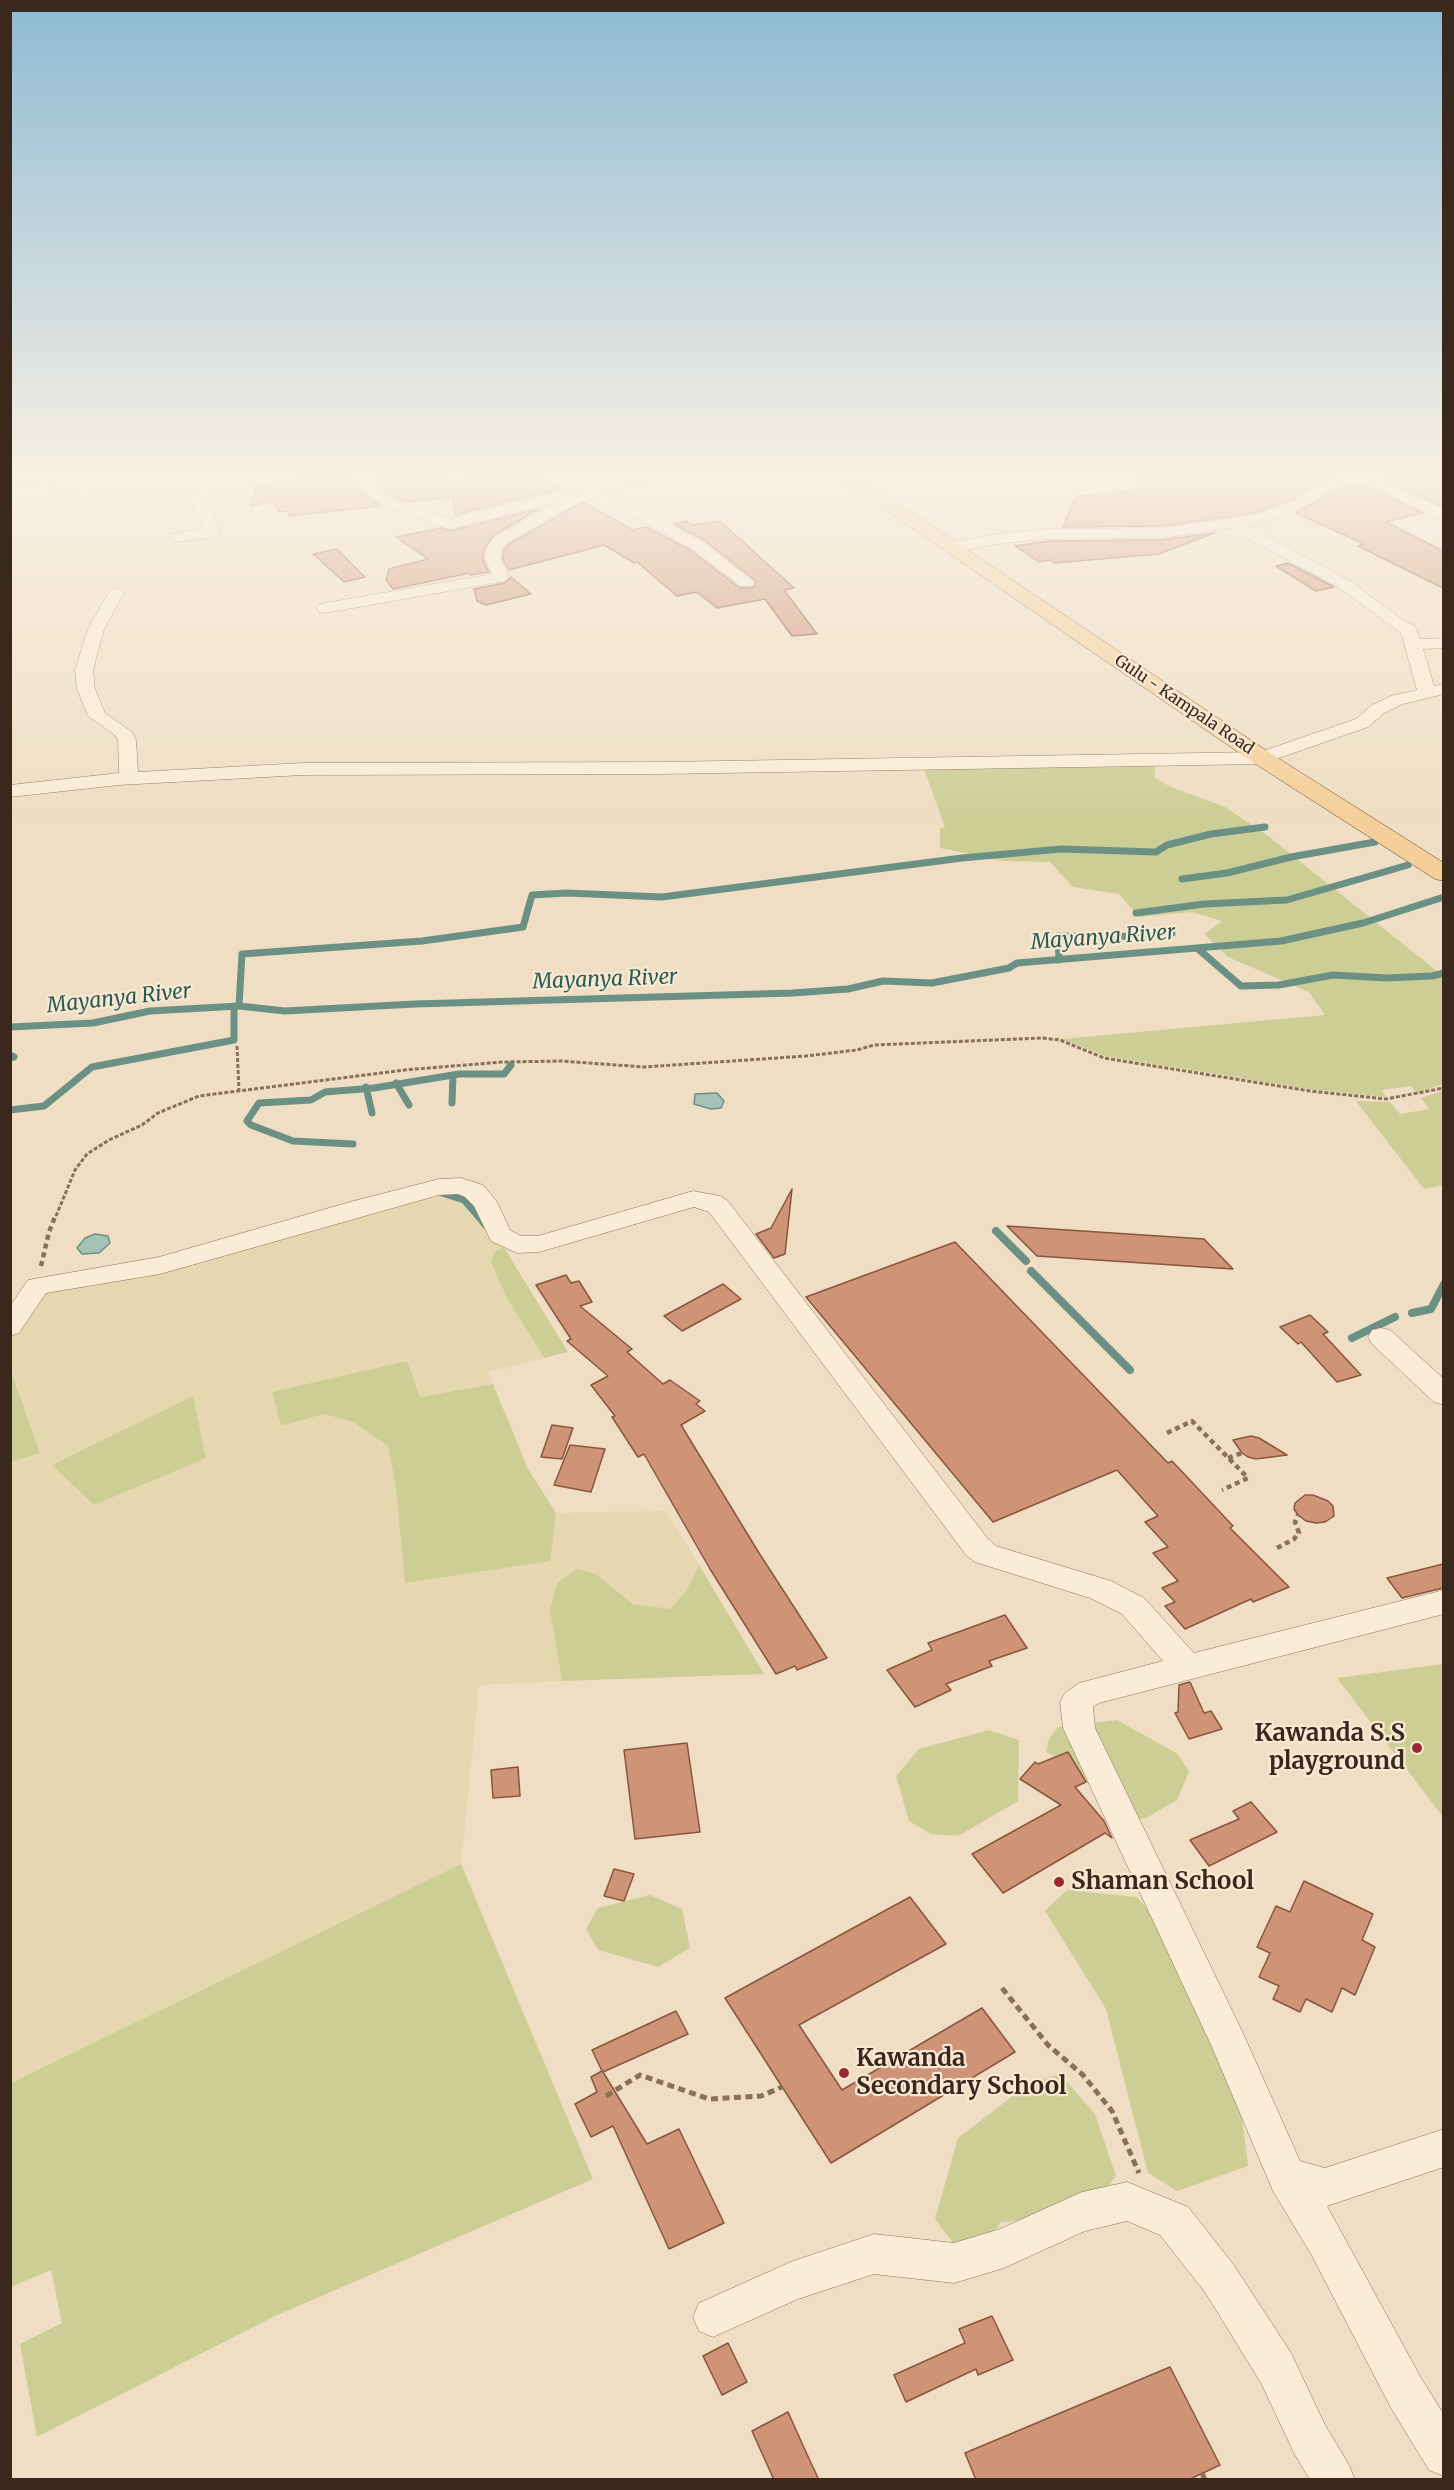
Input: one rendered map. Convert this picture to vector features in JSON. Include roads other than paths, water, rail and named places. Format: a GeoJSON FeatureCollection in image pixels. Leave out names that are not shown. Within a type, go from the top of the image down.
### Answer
{"type":"FeatureCollection","features":[{"type":"Feature","properties":{"kind":"main road","name":"Gulu - Kampala Road"},"geometry":{"type":"LineString","coordinates":[[1011,587],[1262,758],[1443,874]]}},
{"type":"Feature","properties":{"kind":"street"},"geometry":{"type":"LineString","coordinates":[[325,608],[437,587]]}},
{"type":"Feature","properties":{"kind":"street"},"geometry":{"type":"LineString","coordinates":[[10,791],[129,778],[303,769],[662,768],[1262,758],[1362,723],[1378,709],[1397,700],[1435,691],[1413,645],[1409,630],[1397,624],[1348,587]]}},
{"type":"Feature","properties":{"kind":"street"},"geometry":{"type":"LineString","coordinates":[[116,593],[96,629],[84,670],[86,689],[97,716],[123,732],[127,740],[129,778]]}},
{"type":"Feature","properties":{"kind":"street"},"geometry":{"type":"LineString","coordinates":[[1413,645],[1441,645]]}},
{"type":"Feature","properties":{"kind":"street"},"geometry":{"type":"LineString","coordinates":[[10,1327],[37,1286],[160,1265],[350,1210],[451,1185],[474,1191],[485,1202],[500,1235],[517,1245],[539,1244],[693,1199],[711,1202],[718,1206],[977,1547],[986,1554],[1100,1589],[1133,1606],[1188,1667]]}},
{"type":"Feature","properties":{"kind":"street"},"geometry":{"type":"LineString","coordinates":[[1381,1337],[1443,1395]]}},
{"type":"Feature","properties":{"kind":"street"},"geometry":{"type":"LineString","coordinates":[[1443,1602],[1349,1624],[1090,1692],[1076,1702],[1079,1728],[1229,2043],[1257,2112],[1287,2176],[1325,2240],[1406,2393],[1443,2455]]}},
{"type":"Feature","properties":{"kind":"street"},"geometry":{"type":"LineString","coordinates":[[1287,2176],[1325,2187],[1443,2148]]}},
{"type":"Feature","properties":{"kind":"street"},"geometry":{"type":"LineString","coordinates":[[713,2317],[793,2280],[874,2254],[954,2263],[1004,2248],[1082,2212],[1127,2201],[1174,2221],[1219,2278],[1276,2368],[1310,2439],[1334,2480]]}},
{"type":"Feature","properties":{"kind":"waterway"},"geometry":{"type":"LineString","coordinates":[[239,1006],[242,954],[422,941],[523,927],[532,895],[567,893],[662,897],[962,858],[1061,849],[1156,852],[1167,845],[1211,834],[1265,827]]}},
{"type":"Feature","properties":{"kind":"waterway"},"geometry":{"type":"LineString","coordinates":[[1182,879],[1227,873],[1291,857],[1375,842]]}},
{"type":"Feature","properties":{"kind":"waterway"},"geometry":{"type":"LineString","coordinates":[[1136,913],[1204,904],[1287,900],[1408,865]]}},
{"type":"Feature","properties":{"kind":"waterway","name":"Mayanya River"},"geometry":{"type":"LineString","coordinates":[[1197,948],[1281,941],[1363,923],[1444,897]]}},
{"type":"Feature","properties":{"kind":"waterway"},"geometry":{"type":"LineString","coordinates":[[1059,960],[1058,936],[1115,937],[1172,933]]}},
{"type":"Feature","properties":{"kind":"waterway","name":"Mayanya River"},"geometry":{"type":"LineString","coordinates":[[1059,960],[1197,948]]}},
{"type":"Feature","properties":{"kind":"waterway","name":"Mayanya River"},"geometry":{"type":"LineString","coordinates":[[1197,948],[1241,986],[1279,985],[1333,975],[1386,978],[1432,976],[1444,973]]}},
{"type":"Feature","properties":{"kind":"waterway","name":"Mayanya River"},"geometry":{"type":"LineString","coordinates":[[239,1006],[285,1011],[415,1004],[793,993],[848,989],[883,981],[932,983],[1009,968],[1017,963],[1059,960]]}},
{"type":"Feature","properties":{"kind":"waterway","name":"Mayanya River"},"geometry":{"type":"LineString","coordinates":[[10,1027],[93,1023],[150,1011],[234,1006]]}},
{"type":"Feature","properties":{"kind":"waterway"},"geometry":{"type":"LineString","coordinates":[[10,1110],[44,1106],[92,1067],[234,1040],[234,1006]]}},
{"type":"Feature","properties":{"kind":"waterway","name":"Mayanya River"},"geometry":{"type":"LineString","coordinates":[[234,1006],[239,1006]]}},
{"type":"Feature","properties":{"kind":"waterway","name":"Mayanya River"},"geometry":{"type":"LineString","coordinates":[[10,1055],[14,1057],[10,1058]]}},
{"type":"Feature","properties":{"kind":"waterway"},"geometry":{"type":"LineString","coordinates":[[397,1084],[459,1074],[504,1074],[511,1065]]}},
{"type":"Feature","properties":{"kind":"waterway"},"geometry":{"type":"LineString","coordinates":[[452,1103],[453,1075]]}},
{"type":"Feature","properties":{"kind":"waterway"},"geometry":{"type":"LineString","coordinates":[[366,1089],[397,1084]]}},
{"type":"Feature","properties":{"kind":"waterway"},"geometry":{"type":"LineString","coordinates":[[397,1084],[409,1105]]}},
{"type":"Feature","properties":{"kind":"waterway"},"geometry":{"type":"LineString","coordinates":[[353,1144],[293,1141],[251,1125],[247,1121],[259,1103],[311,1100],[325,1092],[366,1089]]}},
{"type":"Feature","properties":{"kind":"waterway"},"geometry":{"type":"LineString","coordinates":[[366,1089],[372,1113]]}},
{"type":"Feature","properties":{"kind":"waterway"},"geometry":{"type":"LineString","coordinates":[[442,1193],[464,1200],[478,1216]]}},
{"type":"Feature","properties":{"kind":"waterway"},"geometry":{"type":"LineString","coordinates":[[477,1214],[486,1225]]}},
{"type":"Feature","properties":{"kind":"waterway"},"geometry":{"type":"LineString","coordinates":[[996,1231],[1026,1261]]}},
{"type":"Feature","properties":{"kind":"waterway"},"geometry":{"type":"LineString","coordinates":[[1031,1271],[1130,1370]]}},
{"type":"Feature","properties":{"kind":"waterway"},"geometry":{"type":"LineString","coordinates":[[1412,1313],[1431,1309],[1444,1284]]}},
{"type":"Feature","properties":{"kind":"waterway"},"geometry":{"type":"LineString","coordinates":[[1352,1338],[1395,1317]]}},
{"type":"Feature","properties":{"kind":"place","name":"Kawanda S.S playground"},"geometry":{"type":"Point","coordinates":[1417,1748]}},
{"type":"Feature","properties":{"kind":"place","name":"Shaman School"},"geometry":{"type":"Point","coordinates":[1059,1882]}},
{"type":"Feature","properties":{"kind":"place","name":"Kawanda Secondary School"},"geometry":{"type":"Point","coordinates":[844,2073]}}]}
